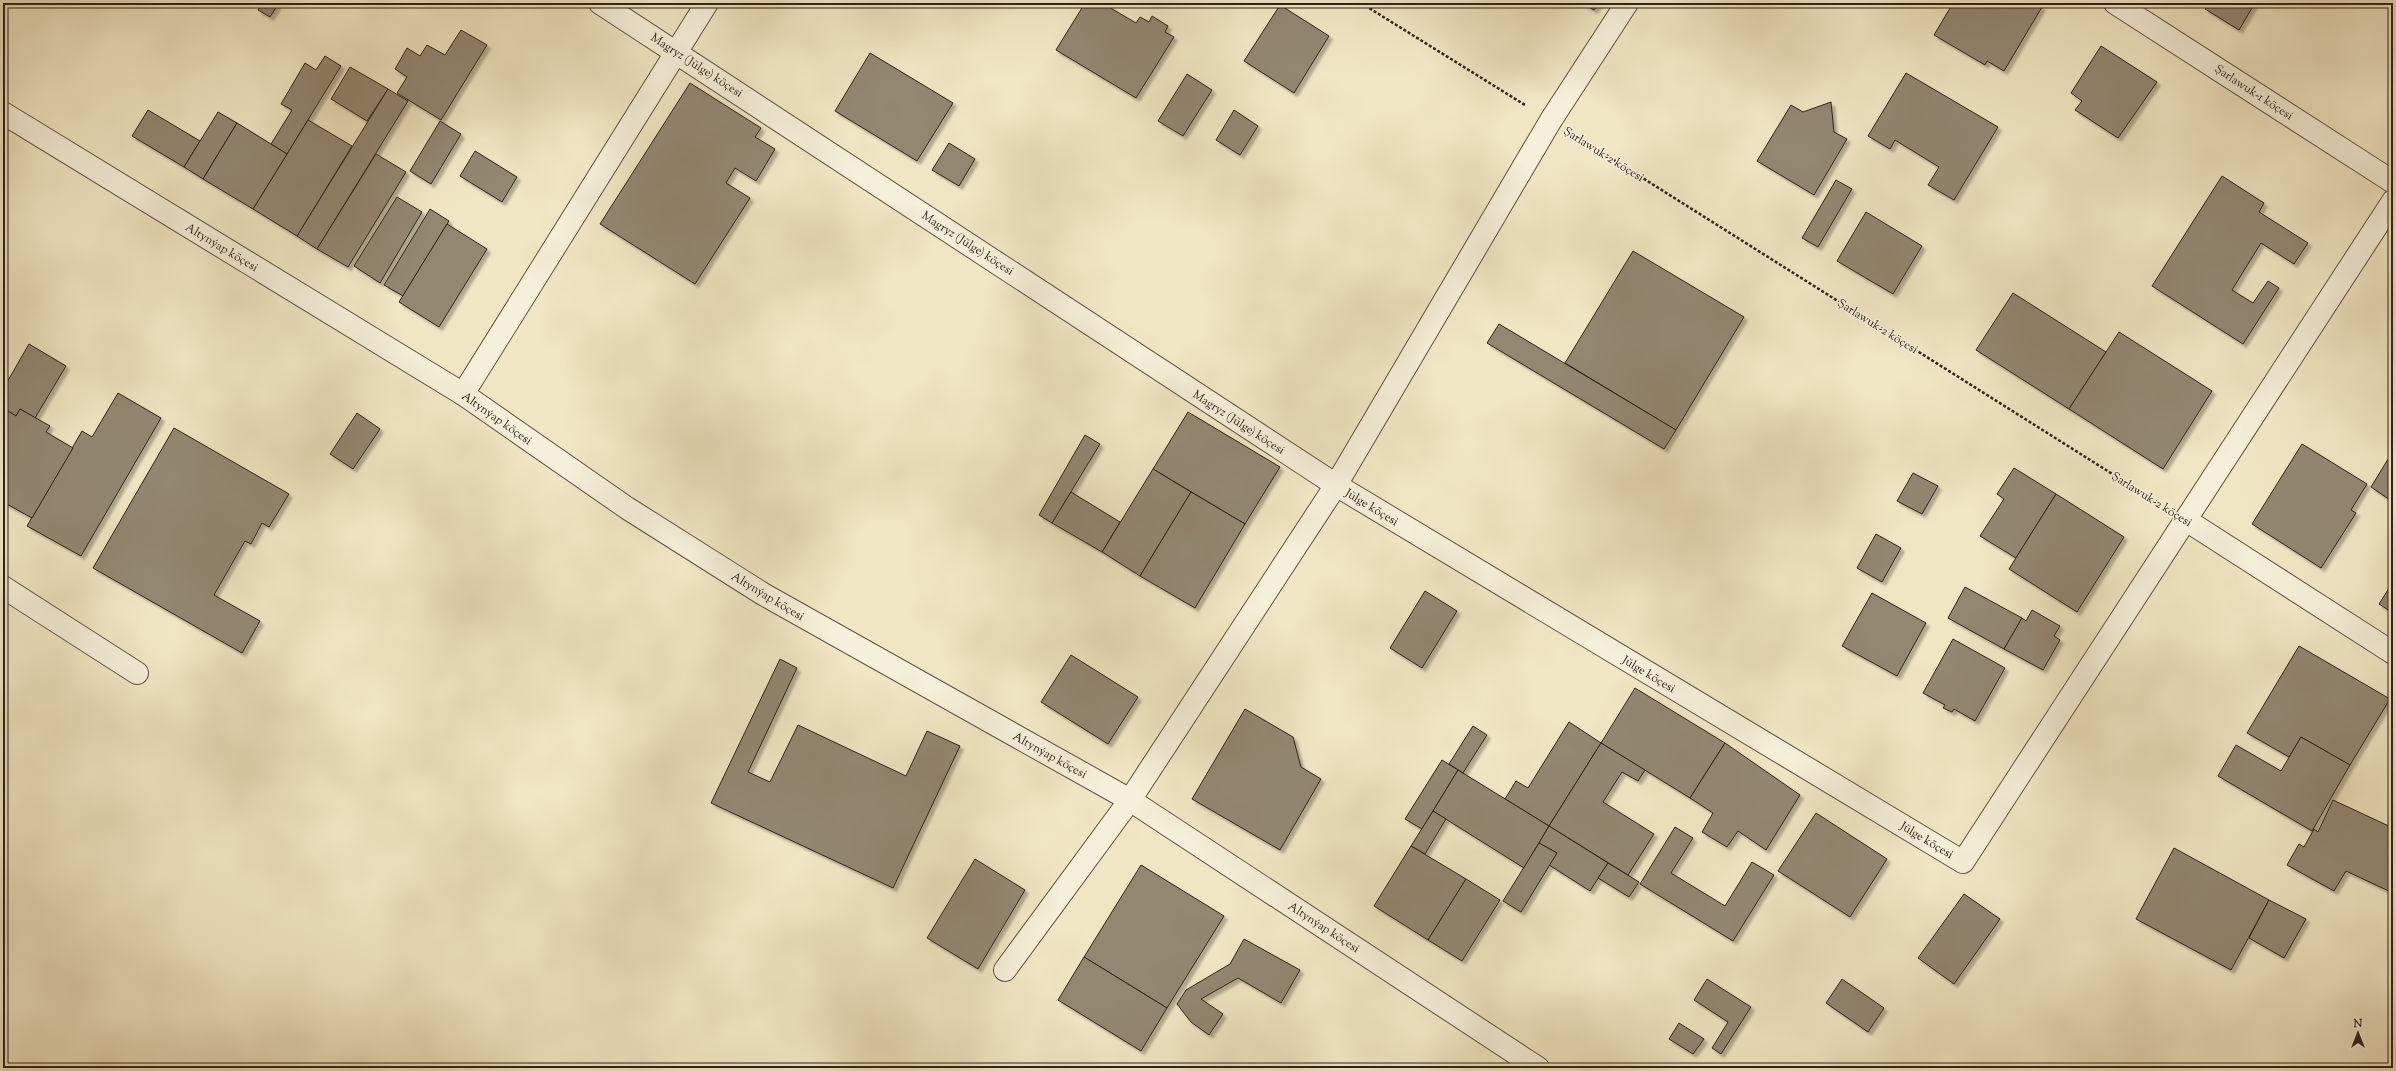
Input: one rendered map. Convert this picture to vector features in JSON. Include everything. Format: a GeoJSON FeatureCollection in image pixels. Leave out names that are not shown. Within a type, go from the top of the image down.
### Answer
{"type":"FeatureCollection","features":[{"type":"Feature","properties":{"kind":"street","name":"Magryz (Jülge) köçesi"},"geometry":{"type":"LineString","coordinates":[[600,3],[678,52],[1336,485]]}},
{"type":"Feature","properties":{"kind":"street"},"geometry":{"type":"LineString","coordinates":[[463,394],[678,52],[707,3]]}},
{"type":"Feature","properties":{"kind":"street"},"geometry":{"type":"LineString","coordinates":[[1005,970],[1130,800],[1336,485],[1551,120],[1627,3]]}},
{"type":"Feature","properties":{"kind":"street","name":"Şarlawuk-1 köçesi"},"geometry":{"type":"LineString","coordinates":[[2115,3],[2393,182]]}},
{"type":"Feature","properties":{"kind":"street","name":"Altynýap köçesi"},"geometry":{"type":"LineString","coordinates":[[3,114],[463,394],[627,508],[763,594],[1130,800],[1538,1068]]}},
{"type":"Feature","properties":{"kind":"street"},"geometry":{"type":"LineString","coordinates":[[2186,520],[2393,201]]}},
{"type":"Feature","properties":{"kind":"street","name":"Jülge köçesi"},"geometry":{"type":"LineString","coordinates":[[1336,485],[1963,862],[2186,520]]}},
{"type":"Feature","properties":{"kind":"street","name":"Şarlawuk-2 köçesi"},"geometry":{"type":"LineString","coordinates":[[2186,520],[2393,653]]}},
{"type":"Feature","properties":{"kind":"street"},"geometry":{"type":"LineString","coordinates":[[3,587],[137,672]]}},
{"type":"Feature","properties":{"kind":"path","name":"Şarlawuk-2 köçesi"},"geometry":{"type":"LineString","coordinates":[[1361,3],[1551,120],[2186,520]]}},
{"type":"Feature","properties":{"kind":"building"},"geometry":{"type":"Polygon","coordinates":[[[262,3],[279,3],[270,17],[258,10],[262,3]]]}},
{"type":"Feature","properties":{"kind":"building"},"geometry":{"type":"Polygon","coordinates":[[[1085,3],[1102,3],[1136,23],[1140,17],[1149,22],[1152,16],[1168,26],[1165,32],[1174,37],[1136,98],[1056,50],[1085,3]]]}},
{"type":"Feature","properties":{"kind":"building"},"geometry":{"type":"Polygon","coordinates":[[[1582,3],[1599,3],[1594,10],[1582,3]]]}},
{"type":"Feature","properties":{"kind":"building"},"geometry":{"type":"Polygon","coordinates":[[[1953,3],[2035,3],[2042,7],[2004,71],[1987,61],[1985,65],[1934,35],[1953,3]]]}},
{"type":"Feature","properties":{"kind":"building"},"geometry":{"type":"Polygon","coordinates":[[[2209,3],[2255,3],[2239,30],[2205,9],[2209,3]]]}},
{"type":"Feature","properties":{"kind":"building"},"geometry":{"type":"Polygon","coordinates":[[[1280,5],[1329,36],[1294,93],[1244,61],[1280,5]]]}},
{"type":"Feature","properties":{"kind":"building"},"geometry":{"type":"Polygon","coordinates":[[[461,30],[487,45],[441,120],[397,93],[407,77],[395,69],[407,48],[420,56],[427,45],[445,55],[461,30]]]}},
{"type":"Feature","properties":{"kind":"building"},"geometry":{"type":"Polygon","coordinates":[[[2101,46],[2157,82],[2118,138],[2075,110],[2082,101],[2071,93],[2101,46]]]}},
{"type":"Feature","properties":{"kind":"building"},"geometry":{"type":"Polygon","coordinates":[[[870,53],[953,103],[917,161],[835,111],[870,53]]]}},
{"type":"Feature","properties":{"kind":"building"},"geometry":{"type":"Polygon","coordinates":[[[325,56],[341,66],[287,154],[271,144],[292,110],[281,104],[305,63],[316,70],[325,56]]]}},
{"type":"Feature","properties":{"kind":"building"},"geometry":{"type":"Polygon","coordinates":[[[350,67],[388,89],[367,121],[331,99],[350,67]]]}},
{"type":"Feature","properties":{"kind":"building"},"geometry":{"type":"Polygon","coordinates":[[[1906,73],[1998,127],[1954,200],[1928,185],[1939,167],[1895,140],[1890,149],[1868,136],[1906,73]]]}},
{"type":"Feature","properties":{"kind":"building"},"geometry":{"type":"Polygon","coordinates":[[[1187,74],[1212,90],[1183,136],[1158,121],[1187,74]]]}},
{"type":"Feature","properties":{"kind":"building"},"geometry":{"type":"Polygon","coordinates":[[[690,83],[761,128],[755,137],[775,149],[756,181],[735,168],[726,183],[750,198],[695,284],[600,224],[690,83]]]}},
{"type":"Feature","properties":{"kind":"building"},"geometry":{"type":"Polygon","coordinates":[[[388,89],[408,101],[317,249],[297,236],[388,89]]]}},
{"type":"Feature","properties":{"kind":"building"},"geometry":{"type":"Polygon","coordinates":[[[1831,102],[1834,132],[1847,139],[1814,195],[1757,161],[1791,105],[1803,112],[1831,102]]]}},
{"type":"Feature","properties":{"kind":"building"},"geometry":{"type":"Polygon","coordinates":[[[148,110],[200,141],[184,167],[132,136],[148,110]]]}},
{"type":"Feature","properties":{"kind":"building"},"geometry":{"type":"Polygon","coordinates":[[[1234,110],[1258,126],[1240,155],[1216,140],[1234,110]]]}},
{"type":"Feature","properties":{"kind":"building"},"geometry":{"type":"Polygon","coordinates":[[[218,112],[237,123],[203,179],[184,167],[218,112]]]}},
{"type":"Feature","properties":{"kind":"building"},"geometry":{"type":"Polygon","coordinates":[[[308,120],[352,146],[297,236],[253,209],[308,120]]]}},
{"type":"Feature","properties":{"kind":"building"},"geometry":{"type":"Polygon","coordinates":[[[440,121],[461,134],[431,184],[410,171],[440,121]]]}},
{"type":"Feature","properties":{"kind":"building"},"geometry":{"type":"Polygon","coordinates":[[[237,123],[287,154],[253,209],[203,179],[237,123]]]}},
{"type":"Feature","properties":{"kind":"building"},"geometry":{"type":"Polygon","coordinates":[[[949,143],[975,159],[959,186],[932,170],[949,143]]]}},
{"type":"Feature","properties":{"kind":"building"},"geometry":{"type":"Polygon","coordinates":[[[475,151],[517,177],[502,202],[460,176],[475,151]]]}},
{"type":"Feature","properties":{"kind":"building"},"geometry":{"type":"Polygon","coordinates":[[[376,154],[406,172],[348,267],[317,249],[376,154]]]}},
{"type":"Feature","properties":{"kind":"building"},"geometry":{"type":"Polygon","coordinates":[[[2222,176],[2264,203],[2259,212],[2308,243],[2294,264],[2261,243],[2232,290],[2253,303],[2268,281],[2279,288],[2243,344],[2152,286],[2222,176]]]}},
{"type":"Feature","properties":{"kind":"building"},"geometry":{"type":"Polygon","coordinates":[[[1836,180],[1852,189],[1818,247],[1802,238],[1836,180]]]}},
{"type":"Feature","properties":{"kind":"building"},"geometry":{"type":"Polygon","coordinates":[[[397,197],[422,212],[380,283],[354,266],[397,197]]]}},
{"type":"Feature","properties":{"kind":"building"},"geometry":{"type":"Polygon","coordinates":[[[430,209],[449,221],[403,296],[384,285],[430,209]]]}},
{"type":"Feature","properties":{"kind":"building"},"geometry":{"type":"Polygon","coordinates":[[[1866,212],[1922,246],[1893,294],[1837,261],[1866,212]]]}},
{"type":"Feature","properties":{"kind":"building"},"geometry":{"type":"Polygon","coordinates":[[[447,224],[487,249],[439,327],[399,302],[447,224]]]}},
{"type":"Feature","properties":{"kind":"building"},"geometry":{"type":"Polygon","coordinates":[[[1633,251],[1744,317],[1676,430],[1565,363],[1633,251]]]}},
{"type":"Feature","properties":{"kind":"building"},"geometry":{"type":"Polygon","coordinates":[[[2013,293],[2106,352],[2069,409],[1976,350],[2013,293]]]}},
{"type":"Feature","properties":{"kind":"building"},"geometry":{"type":"Polygon","coordinates":[[[1499,324],[1676,430],[1664,449],[1487,343],[1499,324]]]}},
{"type":"Feature","properties":{"kind":"building"},"geometry":{"type":"Polygon","coordinates":[[[2119,332],[2212,391],[2163,469],[2069,409],[2119,332]]]}},
{"type":"Feature","properties":{"kind":"building"},"geometry":{"type":"Polygon","coordinates":[[[29,344],[66,366],[35,418],[20,409],[16,416],[3,408],[3,389],[29,344]]]}},
{"type":"Feature","properties":{"kind":"building"},"geometry":{"type":"Polygon","coordinates":[[[118,393],[161,418],[81,556],[27,526],[82,431],[92,437],[118,393]]]}},
{"type":"Feature","properties":{"kind":"building"},"geometry":{"type":"Polygon","coordinates":[[[3,408],[16,416],[20,409],[50,426],[46,432],[73,448],[32,518],[3,502],[3,408]]]}},
{"type":"Feature","properties":{"kind":"building"},"geometry":{"type":"Polygon","coordinates":[[[1188,412],[1280,467],[1245,524],[1153,469],[1188,412]]]}},
{"type":"Feature","properties":{"kind":"building"},"geometry":{"type":"Polygon","coordinates":[[[357,413],[380,429],[353,469],[330,454],[357,413]]]}},
{"type":"Feature","properties":{"kind":"building"},"geometry":{"type":"Polygon","coordinates":[[[174,428],[289,494],[269,527],[262,523],[251,544],[245,541],[214,595],[260,621],[242,653],[93,568],[174,428]]]}},
{"type":"Feature","properties":{"kind":"building"},"geometry":{"type":"Polygon","coordinates":[[[1085,435],[1100,444],[1052,523],[1039,515],[1085,435]]]}},
{"type":"Feature","properties":{"kind":"building"},"geometry":{"type":"Polygon","coordinates":[[[2302,444],[2367,484],[2351,510],[2356,513],[2321,568],[2252,524],[2302,444]]]}},
{"type":"Feature","properties":{"kind":"building"},"geometry":{"type":"Polygon","coordinates":[[[2393,451],[2393,496],[2390,500],[2371,487],[2393,451]]]}},
{"type":"Feature","properties":{"kind":"building"},"geometry":{"type":"Polygon","coordinates":[[[2014,468],[2056,494],[2016,558],[1980,536],[2004,499],[1997,494],[2014,468]]]}},
{"type":"Feature","properties":{"kind":"building"},"geometry":{"type":"Polygon","coordinates":[[[1153,469],[1191,492],[1140,576],[1102,552],[1153,469]]]}},
{"type":"Feature","properties":{"kind":"building"},"geometry":{"type":"Polygon","coordinates":[[[1913,473],[1938,486],[1922,514],[1897,501],[1913,473]]]}},
{"type":"Feature","properties":{"kind":"building"},"geometry":{"type":"Polygon","coordinates":[[[1071,492],[1120,522],[1102,552],[1052,523],[1071,492]]]}},
{"type":"Feature","properties":{"kind":"building"},"geometry":{"type":"Polygon","coordinates":[[[1191,492],[1245,524],[1195,608],[1140,576],[1191,492]]]}},
{"type":"Feature","properties":{"kind":"building"},"geometry":{"type":"Polygon","coordinates":[[[2056,494],[2124,537],[2077,612],[2009,569],[2056,494]]]}},
{"type":"Feature","properties":{"kind":"building"},"geometry":{"type":"Polygon","coordinates":[[[1876,534],[1901,548],[1882,582],[1857,568],[1876,534]]]}},
{"type":"Feature","properties":{"kind":"building"},"geometry":{"type":"Polygon","coordinates":[[[2393,582],[2393,613],[2379,604],[2393,582]]]}},
{"type":"Feature","properties":{"kind":"building"},"geometry":{"type":"Polygon","coordinates":[[[1965,587],[2022,618],[2004,649],[1948,618],[1965,587]]]}},
{"type":"Feature","properties":{"kind":"building"},"geometry":{"type":"Polygon","coordinates":[[[1425,591],[1457,611],[1422,668],[1390,648],[1425,591]]]}},
{"type":"Feature","properties":{"kind":"building"},"geometry":{"type":"Polygon","coordinates":[[[1872,593],[1926,623],[1897,676],[1842,646],[1872,593]]]}},
{"type":"Feature","properties":{"kind":"building"},"geometry":{"type":"Polygon","coordinates":[[[2032,610],[2060,626],[2054,636],[2060,640],[2043,670],[2004,649],[2022,618],[2026,621],[2032,610]]]}},
{"type":"Feature","properties":{"kind":"building"},"geometry":{"type":"Polygon","coordinates":[[[1953,639],[2005,668],[1975,721],[1954,709],[1952,712],[1943,708],[1945,705],[1923,693],[1953,639]]]}},
{"type":"Feature","properties":{"kind":"building"},"geometry":{"type":"Polygon","coordinates":[[[2299,646],[2390,699],[2350,765],[2301,737],[2289,757],[2247,733],[2299,646]]]}},
{"type":"Feature","properties":{"kind":"building"},"geometry":{"type":"Polygon","coordinates":[[[1071,655],[1138,697],[1108,744],[1041,702],[1071,655]]]}},
{"type":"Feature","properties":{"kind":"building"},"geometry":{"type":"Polygon","coordinates":[[[780,659],[797,668],[748,772],[770,782],[798,725],[906,776],[927,731],[960,746],[893,888],[711,803],[780,659]]]}},
{"type":"Feature","properties":{"kind":"building"},"geometry":{"type":"Polygon","coordinates":[[[1635,688],[1725,743],[1690,798],[1601,743],[1635,688]]]}},
{"type":"Feature","properties":{"kind":"building"},"geometry":{"type":"Polygon","coordinates":[[[1245,709],[1293,737],[1301,767],[1321,779],[1280,850],[1192,799],[1245,709]]]}},
{"type":"Feature","properties":{"kind":"building"},"geometry":{"type":"Polygon","coordinates":[[[1569,722],[1601,743],[1549,826],[1505,799],[1516,781],[1528,788],[1569,722]]]}},
{"type":"Feature","properties":{"kind":"building"},"geometry":{"type":"Polygon","coordinates":[[[1473,726],[1487,735],[1463,773],[1449,764],[1473,726]]]}},
{"type":"Feature","properties":{"kind":"building"},"geometry":{"type":"Polygon","coordinates":[[[2301,737],[2350,765],[2312,831],[2218,776],[2236,745],[2281,771],[2301,737]]]}},
{"type":"Feature","properties":{"kind":"building"},"geometry":{"type":"Polygon","coordinates":[[[1601,743],[1645,770],[1638,781],[1622,772],[1603,802],[1654,834],[1628,875],[1549,826],[1601,743]]]}},
{"type":"Feature","properties":{"kind":"building"},"geometry":{"type":"Polygon","coordinates":[[[1725,743],[1800,795],[1766,850],[1738,831],[1727,847],[1702,832],[1713,813],[1690,798],[1725,743]]]}},
{"type":"Feature","properties":{"kind":"building"},"geometry":{"type":"Polygon","coordinates":[[[1442,760],[1458,770],[1422,829],[1405,819],[1442,760]]]}},
{"type":"Feature","properties":{"kind":"building"},"geometry":{"type":"Polygon","coordinates":[[[1458,770],[1549,826],[1524,868],[1433,811],[1458,770]]]}},
{"type":"Feature","properties":{"kind":"building"},"geometry":{"type":"Polygon","coordinates":[[[2333,800],[2393,828],[2393,893],[2346,871],[2334,891],[2287,865],[2299,844],[2304,847],[2314,829],[2318,832],[2333,800]]]}},
{"type":"Feature","properties":{"kind":"building"},"geometry":{"type":"Polygon","coordinates":[[[1433,811],[1446,819],[1425,854],[1411,846],[1433,811]]]}},
{"type":"Feature","properties":{"kind":"building"},"geometry":{"type":"Polygon","coordinates":[[[1816,813],[1887,859],[1850,917],[1778,871],[1816,813]]]}},
{"type":"Feature","properties":{"kind":"building"},"geometry":{"type":"Polygon","coordinates":[[[1549,826],[1608,863],[1590,891],[1549,865],[1557,853],[1539,843],[1549,826]]]}},
{"type":"Feature","properties":{"kind":"building"},"geometry":{"type":"Polygon","coordinates":[[[1675,827],[1693,838],[1671,873],[1725,906],[1752,862],[1774,875],[1733,941],[1640,884],[1675,827]]]}},
{"type":"Feature","properties":{"kind":"building"},"geometry":{"type":"Polygon","coordinates":[[[1539,843],[1557,853],[1521,912],[1503,901],[1539,843]]]}},
{"type":"Feature","properties":{"kind":"building"},"geometry":{"type":"Polygon","coordinates":[[[1411,846],[1466,879],[1428,940],[1374,906],[1411,846]]]}},
{"type":"Feature","properties":{"kind":"building"},"geometry":{"type":"Polygon","coordinates":[[[2174,848],[2269,900],[2231,970],[2136,919],[2174,848]]]}},
{"type":"Feature","properties":{"kind":"building"},"geometry":{"type":"Polygon","coordinates":[[[975,859],[1025,890],[978,969],[927,938],[975,859]]]}},
{"type":"Feature","properties":{"kind":"building"},"geometry":{"type":"Polygon","coordinates":[[[1608,863],[1639,882],[1629,897],[1598,878],[1608,863]]]}},
{"type":"Feature","properties":{"kind":"building"},"geometry":{"type":"Polygon","coordinates":[[[1141,865],[1224,916],[1167,1008],[1084,957],[1141,865]]]}},
{"type":"Feature","properties":{"kind":"building"},"geometry":{"type":"Polygon","coordinates":[[[1466,879],[1500,900],[1462,961],[1428,940],[1466,879]]]}},
{"type":"Feature","properties":{"kind":"building"},"geometry":{"type":"Polygon","coordinates":[[[1964,894],[2000,919],[1954,984],[1918,958],[1964,894]]]}},
{"type":"Feature","properties":{"kind":"building"},"geometry":{"type":"Polygon","coordinates":[[[2269,900],[2306,919],[2284,958],[2249,938],[2269,900]]]}},
{"type":"Feature","properties":{"kind":"building"},"geometry":{"type":"Polygon","coordinates":[[[1244,939],[1300,970],[1281,1003],[1238,978],[1201,999],[1223,1014],[1209,1035],[1191,1022],[1177,1004],[1186,990],[1230,964],[1244,939]]]}},
{"type":"Feature","properties":{"kind":"building"},"geometry":{"type":"Polygon","coordinates":[[[1084,957],[1167,1008],[1141,1051],[1058,1000],[1084,957]]]}},
{"type":"Feature","properties":{"kind":"building"},"geometry":{"type":"Polygon","coordinates":[[[1707,979],[1751,1007],[1721,1054],[1712,1048],[1728,1022],[1694,1000],[1707,979]]]}},
{"type":"Feature","properties":{"kind":"building"},"geometry":{"type":"Polygon","coordinates":[[[1842,979],[1884,1008],[1868,1032],[1826,1003],[1842,979]]]}},
{"type":"Feature","properties":{"kind":"building"},"geometry":{"type":"Polygon","coordinates":[[[1679,1023],[1704,1039],[1693,1054],[1669,1039],[1679,1023]]]}}]}
